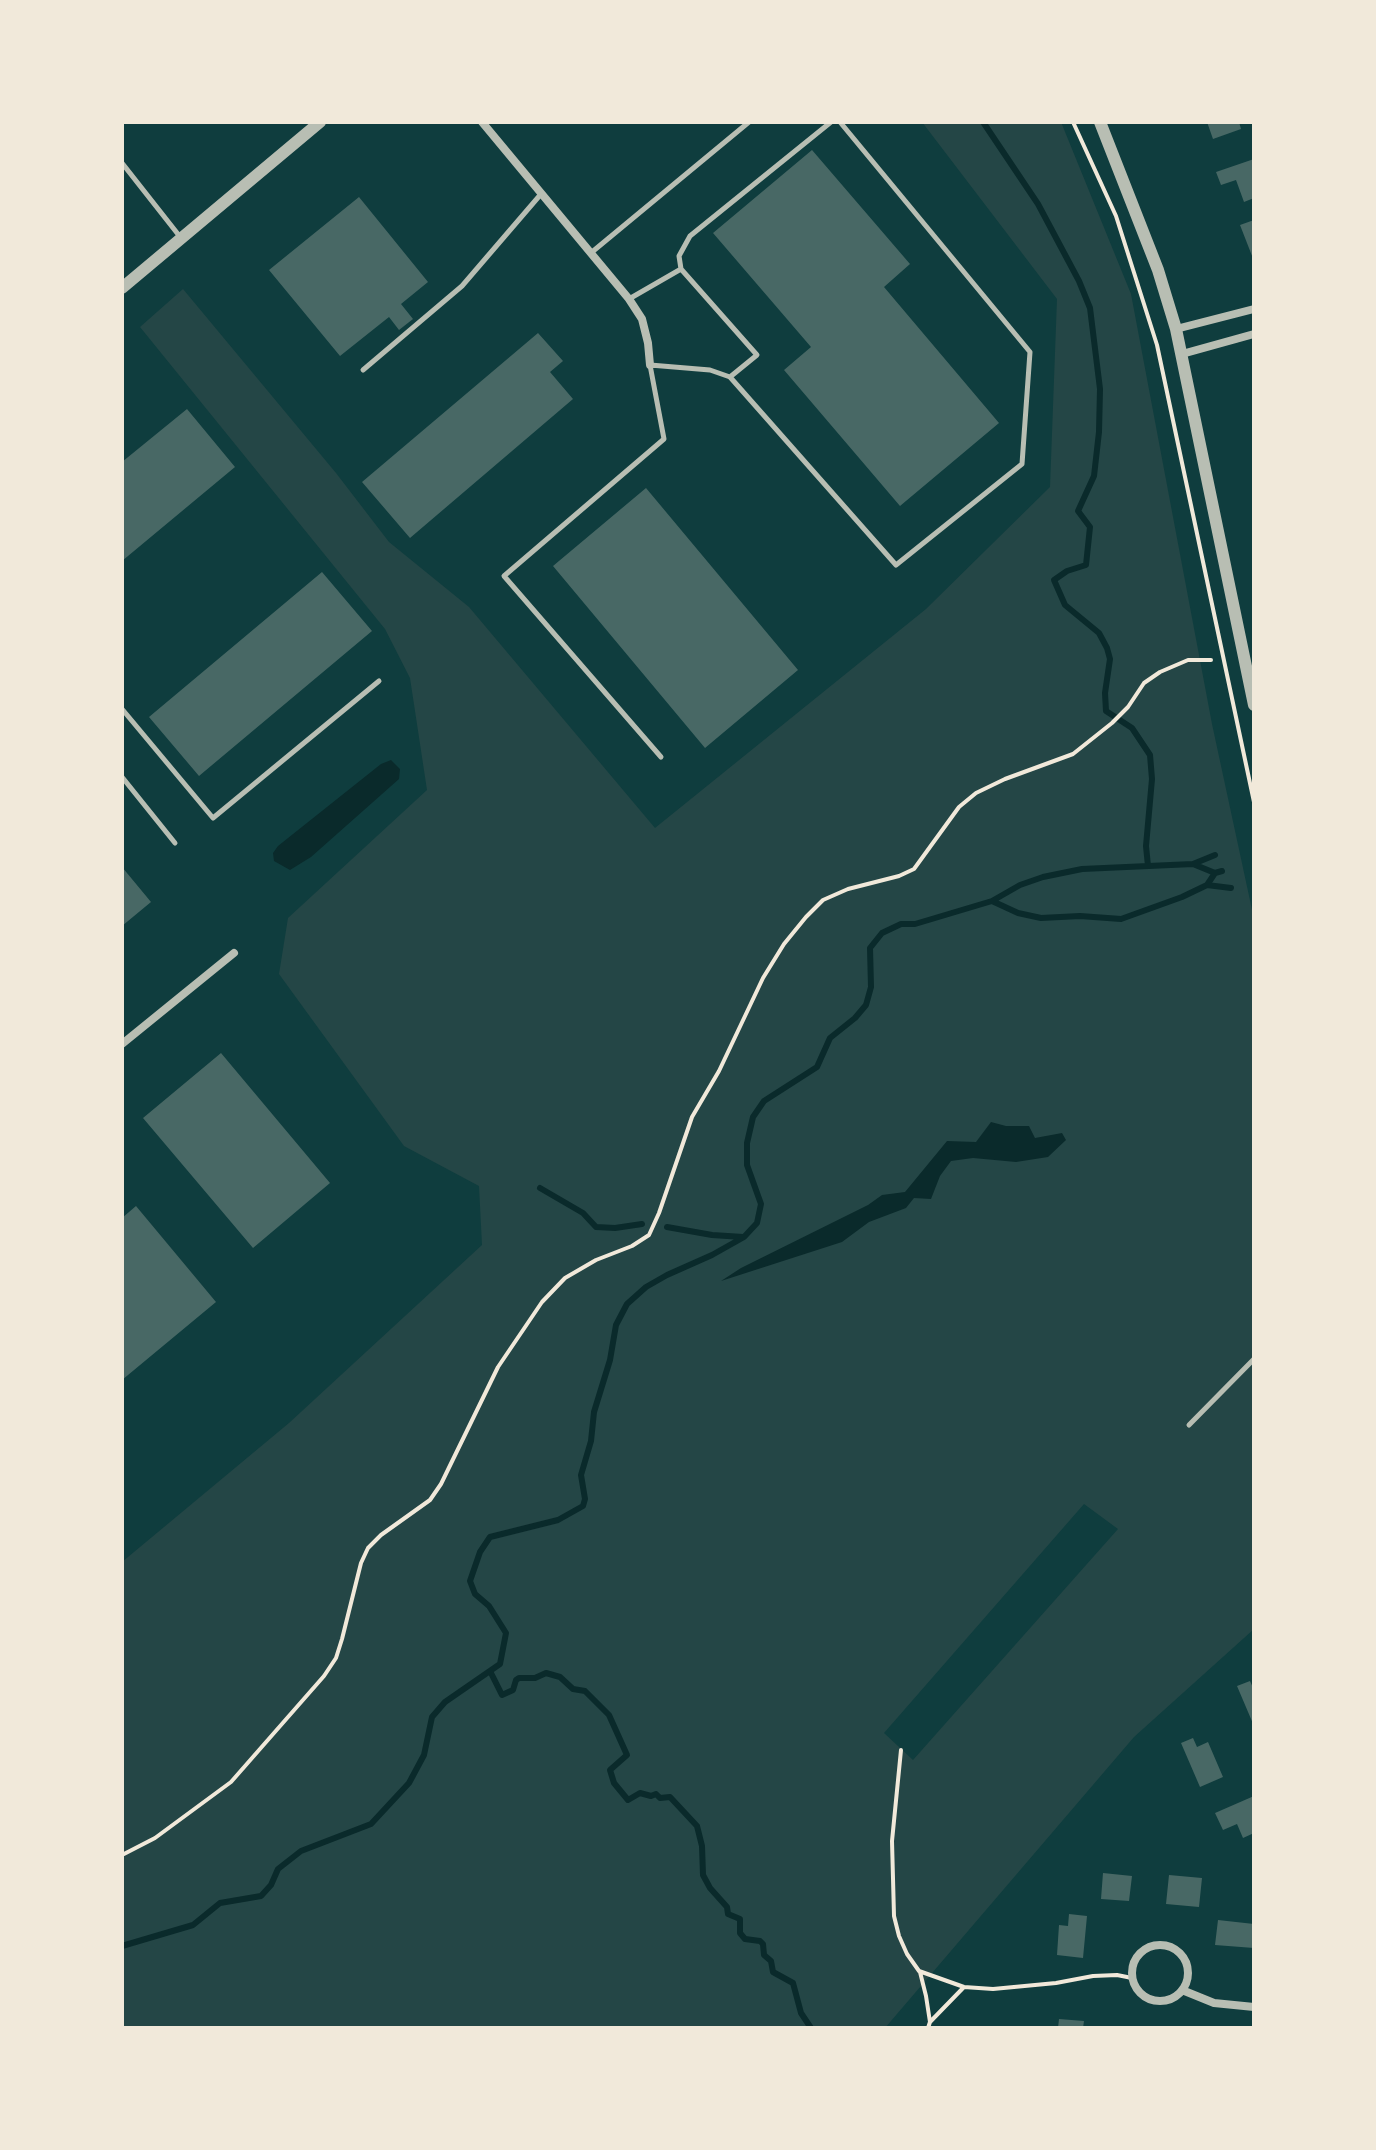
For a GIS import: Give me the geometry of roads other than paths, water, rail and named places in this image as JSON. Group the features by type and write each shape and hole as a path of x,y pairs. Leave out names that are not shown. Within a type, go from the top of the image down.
{"street":[{"path":"122,288 320,122"},
{"path":"482,122 629,299 642,319 650,365"},
{"path":"1100,122 1158,270 1176,329 1254,705"},
{"path":"1176,329 1254,309"},
{"path":"1182,354 1254,334"},
{"path":"122,1044 234,953"},
{"path":"1166,1946 1175,1950 1186,1964 1186,1982 1182,1990 1167,2000 1149,1999 1141,1994 1132,1978 1135,1960 1140,1953 1148,1948 1166,1946"},
{"path":"1182,1990 1214,2003 1254,2007"}],"lane":[{"path":"592,252 749,122"},
{"path":"730,377 757,355 681,269 679,256 690,236 831,122"},
{"path":"661,757 504,576 664,439 650,365 710,370 730,377 896,565 1022,464 1030,352 840,122"},
{"path":"122,163 182,239"},
{"path":"363,370 462,286 542,193"},
{"path":"629,299 681,269"},
{"path":"122,709 213,818 379,681"},
{"path":"122,777 175,843"},
{"path":"1189,1425 1254,1359"}],"waterway":[{"path":"983,122 1038,204 1090,308 1100,389 1094,476 1078,511 1090,527 1086,565 1067,571 1054,580 1065,605 1099,633 1107,648 1110,659 1106,711 1132,728 1150,755 1152,779 1146,846 1148,866"},
{"path":"122,1946 193,1925 220,1903 261,1896 271,1885 278,1869 301,1851 371,1824 409,1783 424,1755 432,1717 445,1702 500,1664 506,1633 489,1606 475,1594 470,1581 480,1552 490,1537 558,1520 583,1506 585,1499 581,1475 616,1325 627,1304 646,1287 744,1237 757,1223 761,1204 747,1165 747,1143 753,1117 764,1101 817,1067 830,1038 866,1005 871,987 870,948 882,933 901,924 915,924 992,901 1020,885 1043,877 1082,869 1193,864 1215,855"},
{"path":"1193,864 1215,873 1222,871"},
{"path":"1215,873 1207,885 1231,888"},
{"path":"992,901 1018,913 1041,918 1080,916 1121,919 1207,885"},
{"path":"540,1188 583,1213 596,1227 642,1224"},
{"path":"667,1227 743,1237"},
{"path":"491,1673 502,1695 513,1690 519,1678 535,1678 546,1673 560,1677 573,1689 585,1691 609,1715 627,1755 610,1770 614,1783 628,1800 640,1793 670,1797 697,1826 702,1846 703,1875 710,1888 727,1907 728,1914 740,1919 740,1933 745,1939 763,1944 764,1955 771,1961 773,1972 793,1983 801,2013 811,2028"}]}
